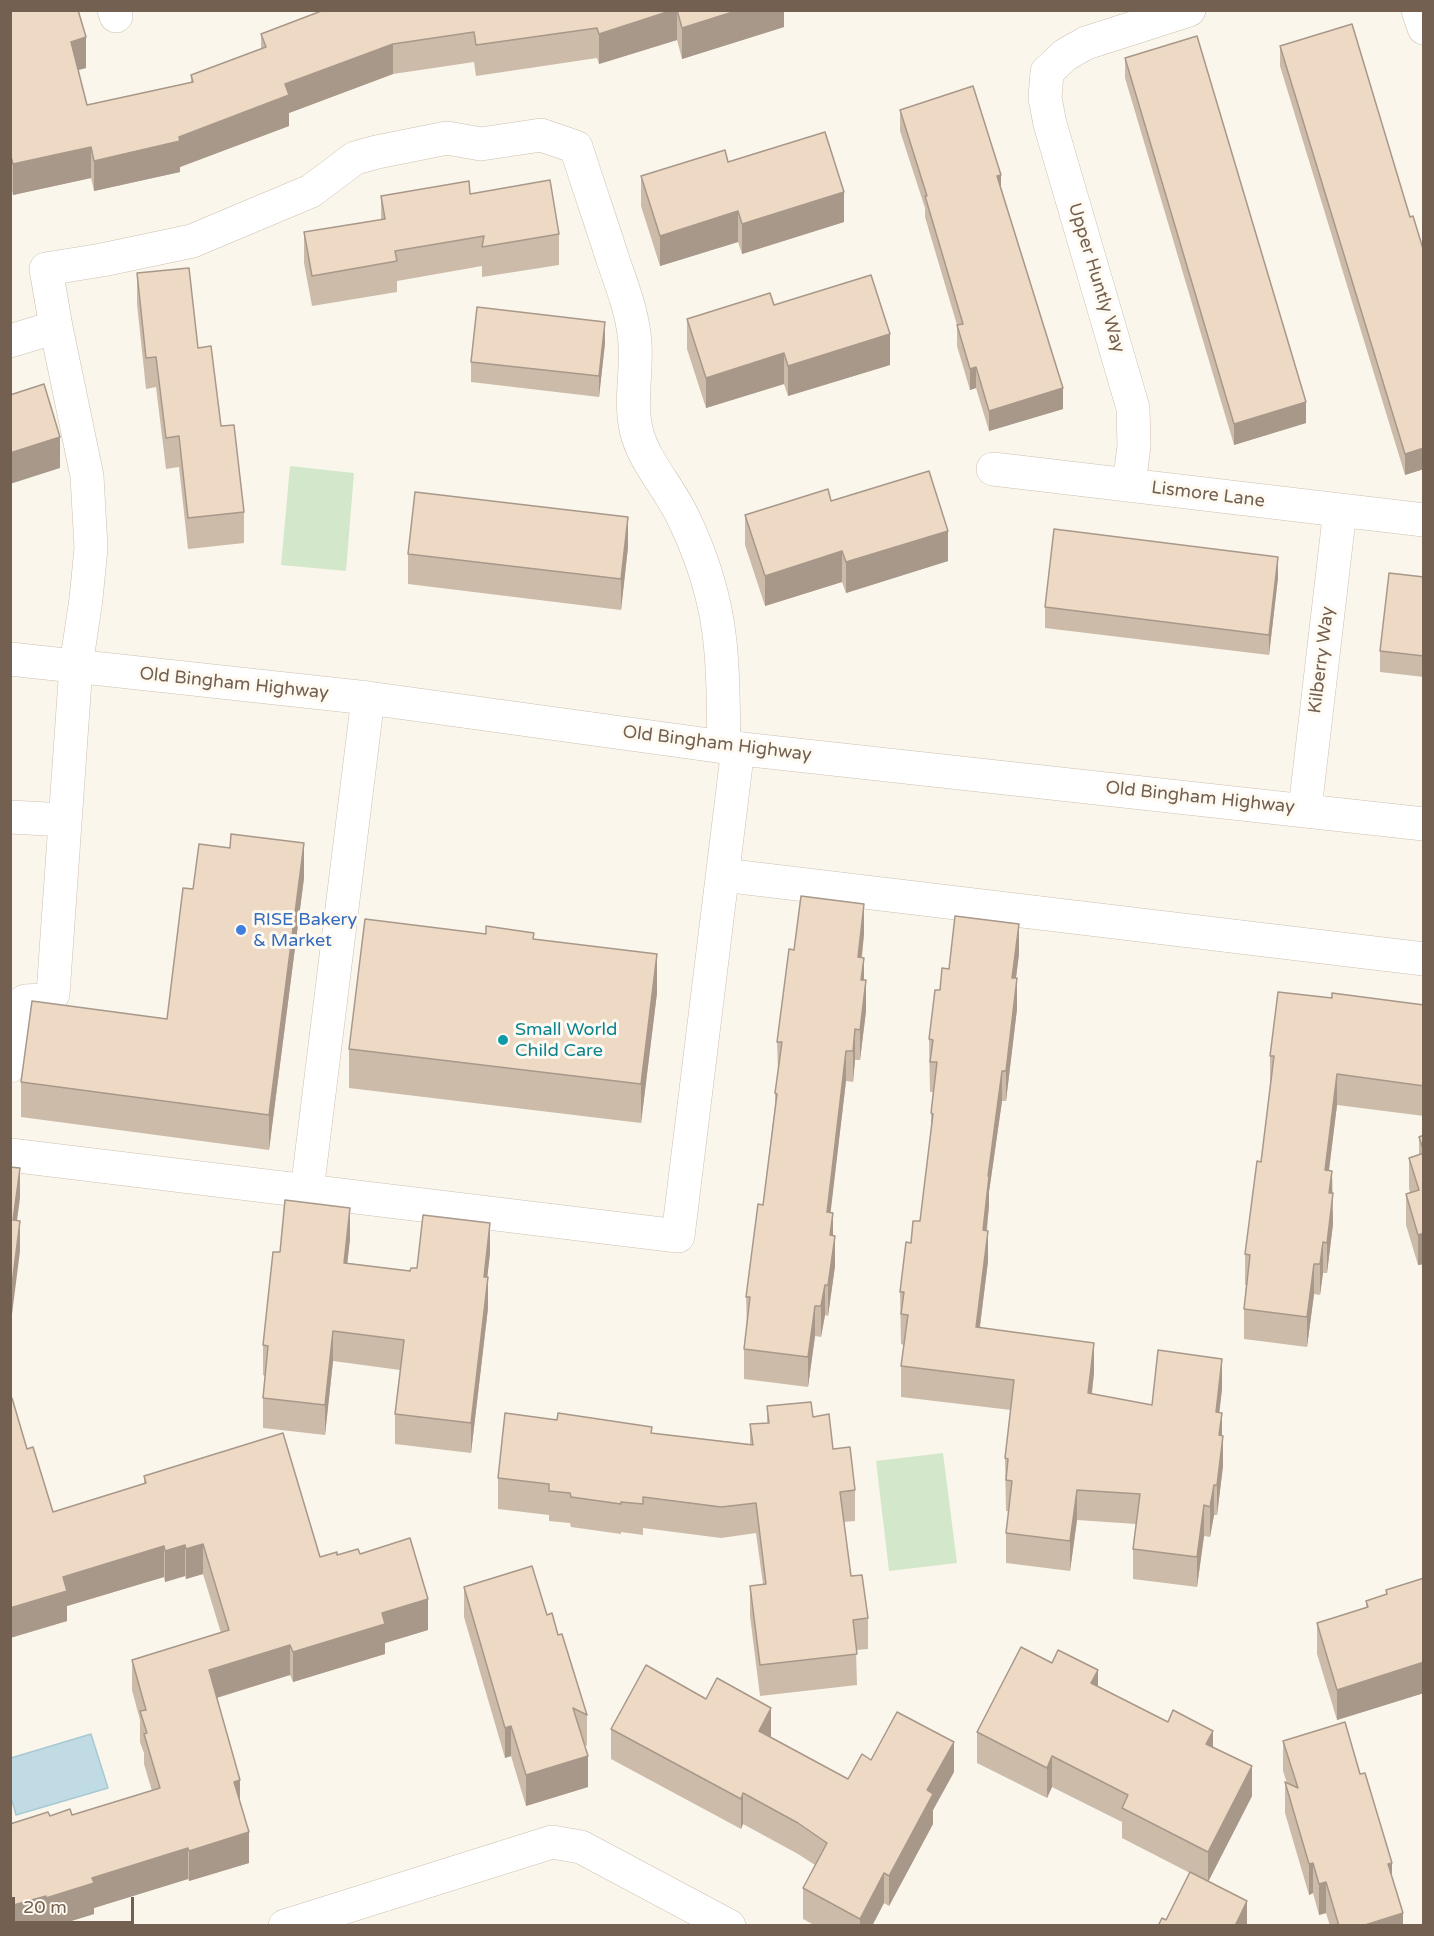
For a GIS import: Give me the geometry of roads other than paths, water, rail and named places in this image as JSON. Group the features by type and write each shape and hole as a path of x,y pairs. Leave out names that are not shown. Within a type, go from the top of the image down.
{"street":[{"name":"Upper Huntly Way","path":"1130,485 1134,446 1133,408 1050,124 1045,98 1047,72 1065,55 1086,43 1189,10"},
{"path":"1418,10 1424,28"},
{"path":"10,1066 17,1007 25,1001 44,1000 53,994 76,666 91,548 87,476 46,269 192,241 311,191 355,158 377,152 447,138 481,144 541,135 576,147 634,331 636,351 633,399 638,437 682,515 713,599 718,622 731,747 723,875 678,1236 10,1155"},
{"path":"10,341 56,327"},
{"name":"Lismore Lane","path":"993,469 1424,520"},
{"name":"Kilberry Way","path":"1305,809 1340,510"},
{"name":"Old Bingham Highway","path":"10,659 368,698 731,747 1424,824"},
{"path":"307,1191 368,698"},
{"path":"10,817 65,820"},
{"path":"723,875 1424,959"},
{"path":"285,1926 552,1842 581,1847 729,1926"}],"water":[{"path":"91,1734 108,1788 16,1815 11,1797 11,1758"}],"place":[{"name":"RISE Bakery & Market","path":"241,930"},
{"name":"Small World Child Care","path":"503,1040"}]}
